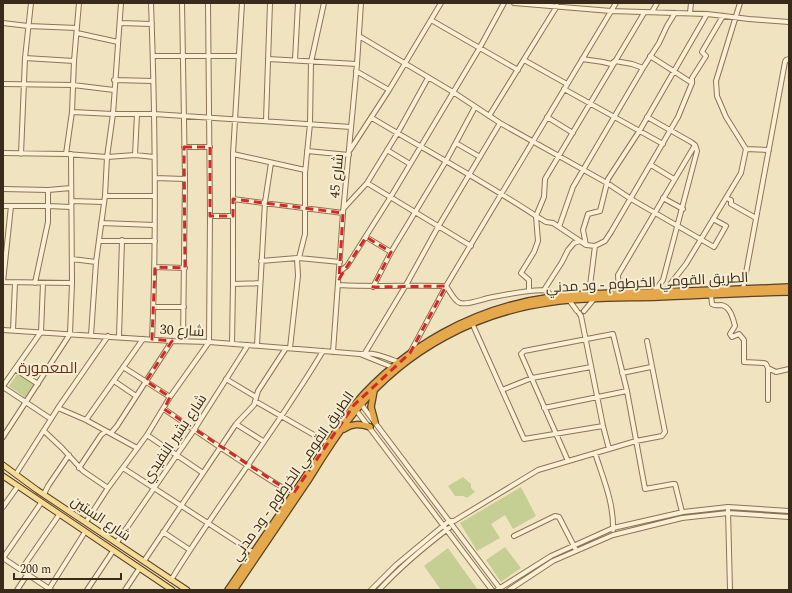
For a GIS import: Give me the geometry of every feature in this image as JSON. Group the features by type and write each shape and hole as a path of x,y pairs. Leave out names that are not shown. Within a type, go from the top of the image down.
{"highway":[{"name":"الطريق القومي الخرطوم - ود مدني","path":"230,590 254,552 354,405 398,362 438,335 470,319 496,309 518,303 552,297 589,294 789,287"},
{"name":"الطريق القومي الخرطوم - ود مدني","path":"230,590 361,404 387,378 413,356 440,339 472,323 520,307 569,300 789,292"},
{"path":"374,391 371,407 375,422"},
{"path":"340,432 348,426 356,424 370,427"}],"main road":[{"name":"شارع الستين","path":"3,465 184,589"},
{"path":"4,477 9,469"},
{"name":"شارع الستين","path":"4,477 170,589"},
{"path":"170,589 174,582"}],"street":[{"path":"21,154 25,58 31,3"},
{"path":"3,437 70,334 72,284 72,207 69,154 79,3"},
{"path":"91,335 96,262 105,196 107,157 113,114 114,80 121,3"},
{"path":"151,3 154,81 155,178 154,307 152,339"},
{"path":"182,3 185,179 183,341"},
{"path":"86,522 108,488 147,435 170,397 209,342 210,148 208,3"},
{"path":"232,344 234,118 242,3"},
{"path":"266,120 270,3"},
{"path":"295,60 298,3"},
{"path":"144,561 236,424 250,410 256,399 258,391 288,348 298,276 298,258 305,234 305,170 310,124 311,62 324,3"},
{"name":"شارع 45","path":"333,352 361,3"},
{"path":"307,151 350,153 441,3"},
{"path":"339,272 347,266 390,198 479,49 504,3"},
{"path":"514,3 644,13 707,14 789,22"},
{"path":"410,353 446,286 616,3"},
{"path":"652,12 657,3"},
{"path":"690,13 691,3"},
{"path":"664,292 686,264 741,173 746,150 726,117 717,96 716,81 740,3"},
{"path":"489,116 557,6"},
{"path":"529,291 529,280 521,273 534,252 538,241 536,216 544,197 546,179 644,13"},
{"path":"559,227 570,193 582,169 676,13"},
{"path":"586,245 583,230 588,214 600,211 608,179 640,130 707,14"},
{"path":"372,118 546,222 553,223 586,245 595,246 605,241 680,114 692,83 692,78 706,56 702,50 723,16"},
{"path":"431,20 479,49 518,70"},
{"path":"3,23 77,31 118,42"},
{"path":"120,23 152,24"},
{"path":"359,36 453,92 500,123 582,169 654,213 714,247 726,226 713,219"},
{"path":"153,56 238,56"},
{"path":"650,56 692,83"},
{"path":"25,58 74,61"},
{"path":"268,59 357,64"},
{"path":"743,289 785,62 789,59"},
{"path":"524,60 567,84"},
{"path":"582,60 611,64 616,61 643,68"},
{"path":"356,71 389,90"},
{"path":"233,198 304,207 344,210 367,183 397,134 428,78"},
{"path":"114,80 154,81"},
{"path":"3,84 73,85 114,90"},
{"path":"564,89 663,144"},
{"path":"373,286 390,252 446,161 475,107"},
{"path":"72,112 234,118 351,127"},
{"path":"135,155 137,114"},
{"path":"647,116 695,145 697,151 663,280 654,292"},
{"path":"547,117 573,133"},
{"path":"365,353 406,285 438,226 500,123"},
{"path":"456,143 480,157"},
{"path":"619,293 618,275 695,145"},
{"path":"184,148 210,148"},
{"path":"387,150 410,164"},
{"path":"746,150 769,150"},
{"path":"3,153 69,154 107,157 135,155 154,156"},
{"path":"233,154 305,170"},
{"path":"257,345 265,202 271,163"},
{"path":"651,165 674,179"},
{"path":"155,178 185,179"},
{"path":"367,183 470,246"},
{"path":"3,189 48,190 71,188"},
{"path":"35,283 48,222 48,190"},
{"path":"105,196 154,196"},
{"path":"663,198 682,209"},
{"path":"726,198 731,200 731,204 756,218"},
{"path":"71,200 104,202"},
{"path":"3,206 72,207"},
{"path":"11,206 3,282 72,284"},
{"path":"210,216 233,216"},
{"path":"101,223 154,225"},
{"path":"366,237 390,252"},
{"path":"99,240 155,241"},
{"path":"119,337 122,240"},
{"path":"544,290 568,250 580,241"},
{"path":"589,294 595,246"},
{"path":"261,261 298,258 340,262"},
{"path":"72,259 96,262"},
{"path":"154,268 185,268"},
{"path":"13,330 15,283"},
{"path":"43,283 41,332 3,386 51,419"},
{"path":"233,284 260,283"},
{"path":"339,285 446,286"},
{"path":"446,286 456,300 461,303 503,295 544,290 552,297"},
{"path":"711,295 712,304 714,306 723,305 732,317 735,326 730,334 732,337 739,334 744,340 744,362 764,363 768,368 776,372 789,369"},
{"path":"580,313 594,298"},
{"path":"569,300 580,313 609,449"},
{"path":"154,307 184,307"},
{"path":"472,323 524,439 603,426"},
{"path":"3,336 5,330"},
{"name":"شارع 30","path":"5,330 257,345 360,354 365,353 376,354 398,362"},
{"path":"568,461 521,354 524,351 585,338 613,334 627,391 645,489 676,484 682,512"},
{"path":"16,474 58,408 108,336"},
{"path":"86,420 143,339"},
{"path":"110,433 117,426 172,341"},
{"path":"371,590 396,565 444,525 452,522 538,470 636,441 662,436 665,432 647,341"},
{"name":"شارع بشير النفيدي","path":"117,542 176,454 194,430 248,345"},
{"path":"174,582 190,550 323,351"},
{"name":"شارع 30","path":"360,354 392,367"},
{"path":"123,367 170,397"},
{"path":"502,390 532,378 591,367"},
{"path":"622,373 651,367"},
{"path":"768,368 768,400"},
{"path":"15,369 38,384"},
{"path":"226,379 280,416 328,443"},
{"path":"114,381 136,396"},
{"path":"544,408 627,391"},
{"path":"361,404 452,522 499,589 551,556 613,528 682,512 728,506 789,510"},
{"path":"58,408 86,420 137,448"},
{"path":"164,408 258,473 293,494"},
{"path":"356,410 492,590"},
{"path":"236,424 263,441"},
{"path":"44,431 69,455 79,468 108,488"},
{"path":"79,468 98,439 106,431"},
{"path":"147,435 203,473"},
{"path":"595,453 609,495 612,512 613,535"},
{"path":"44,494 69,455"},
{"path":"123,468 208,524 254,552"},
{"path":"3,507 18,486"},
{"path":"41,503 3,558 27,575 50,589 85,532"},
{"path":"728,506 730,590"},
{"path":"781,516 783,510"},
{"path":"509,590 553,561 613,535 682,518 728,513 789,517"},
{"path":"21,570 59,515"},
{"path":"514,536 556,516 559,518 576,551"},
{"path":"379,590 390,578 433,540 447,530 452,522"},
{"path":"164,532 190,550"},
{"path":"430,536 433,540"},
{"path":"464,551 469,547"},
{"path":"87,590 113,551"},
{"path":"125,590 139,569"},
{"path":"18,590 27,575"}],"highlighted area":[{"path":"184,147 210,147 210,216 233,216 233,199 343,213 339,279 366,237 391,252 373,287 446,286 410,353 354,405 293,494 164,409 170,397 146,381 172,341 152,339 155,267 185,268"}],"green space":[{"path":"18,373 35,385 26,398 9,386"},
{"path":"463,477 471,484 471,488 475,492 467,498 463,496 455,496 448,486"},
{"path":"521,487 536,516 513,529 505,515 491,524 500,538 477,551 460,523"},
{"path":"505,547 521,568 501,582 486,560"},
{"path":"448,548 478,590 441,590 424,566"}],"district":[{"name":"المعمورة","path":"48,368"}]}
